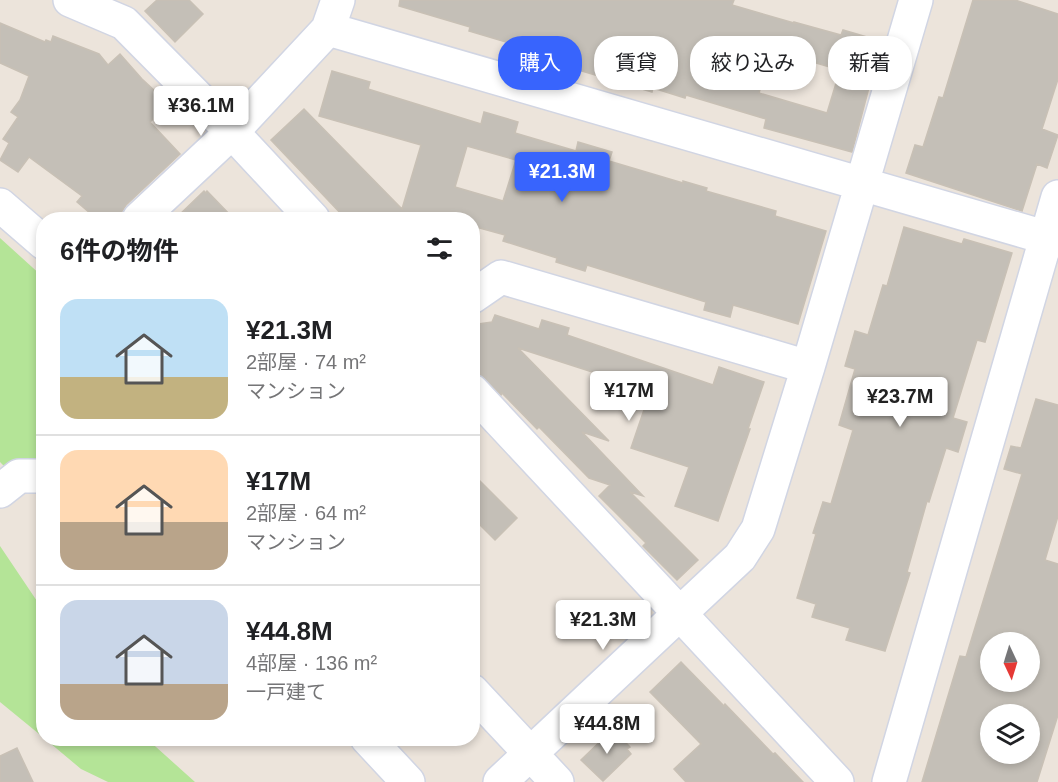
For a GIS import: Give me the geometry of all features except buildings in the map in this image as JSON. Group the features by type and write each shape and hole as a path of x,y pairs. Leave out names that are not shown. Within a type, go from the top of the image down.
{"street":[{"path":"70,0 127,11 232,132 306,212"},
{"path":"500,782 740,557 758,529 861,184 905,3"},
{"path":"146,212 232,132 333,15 861,184 1052,239"},
{"path":"889,782 1052,239 1058,197"},
{"path":"0,205 36,236"},
{"path":"480,291 501,277 808,367"},
{"path":"480,400 837,782"},
{"path":"0,491 19,476 36,476"},
{"path":"480,699 557,782"},
{"path":"374,746 408,782"}],"green space":[{"path":"0,238 36,271 36,469 9,471 0,462"},
{"path":"0,546 36,600 36,731 0,702"},
{"path":"54,746 155,746 195,782 108,782 81,769"}]}
